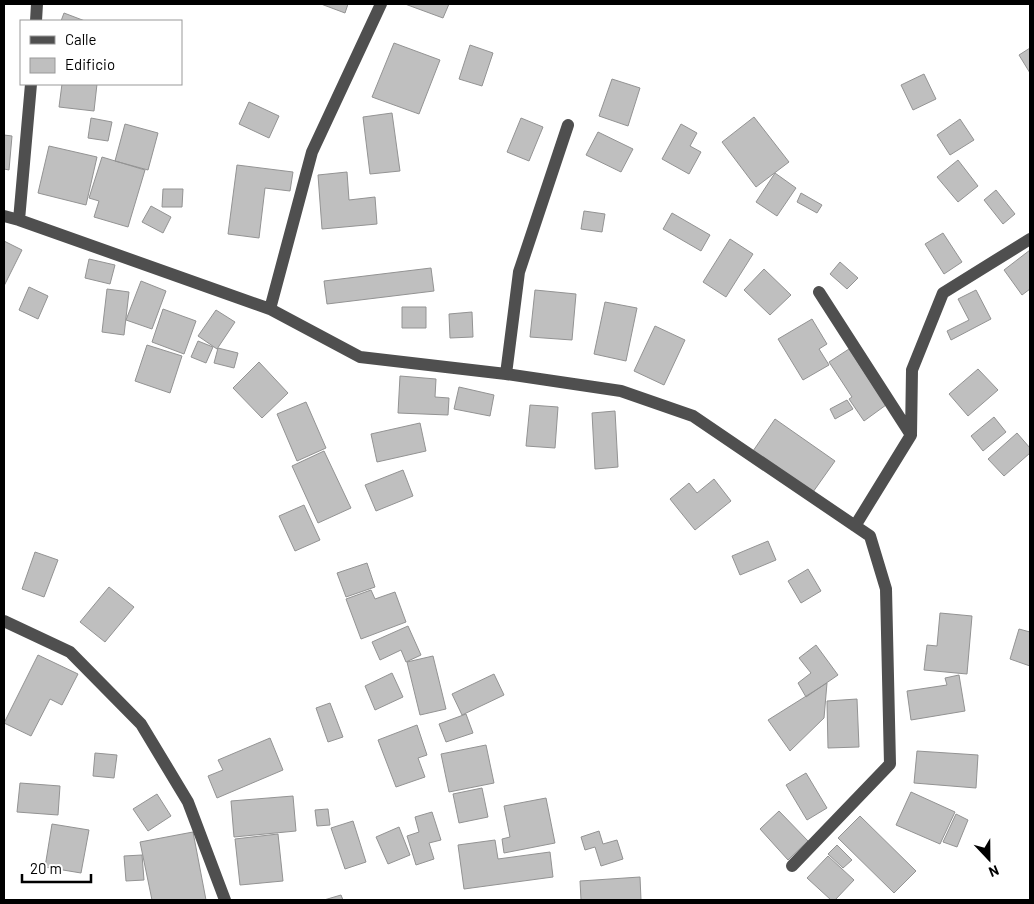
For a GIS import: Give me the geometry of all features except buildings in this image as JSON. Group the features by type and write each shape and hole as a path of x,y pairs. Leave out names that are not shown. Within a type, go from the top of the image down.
{"street":[{"path":"36,4 36,20"},
{"path":"270,309 312,152 380,4"},
{"path":"20,220 31,85"},
{"path":"506,374 519,272 568,125"},
{"path":"4,216 20,220 270,309 360,357 506,374 621,391 693,416 870,536 886,589 890,764 792,866"},
{"path":"855,526 911,435 912,370 943,293 1030,239"},
{"path":"819,292 911,435"},
{"path":"4,621 70,652 141,724 188,802 224,900"}]}
